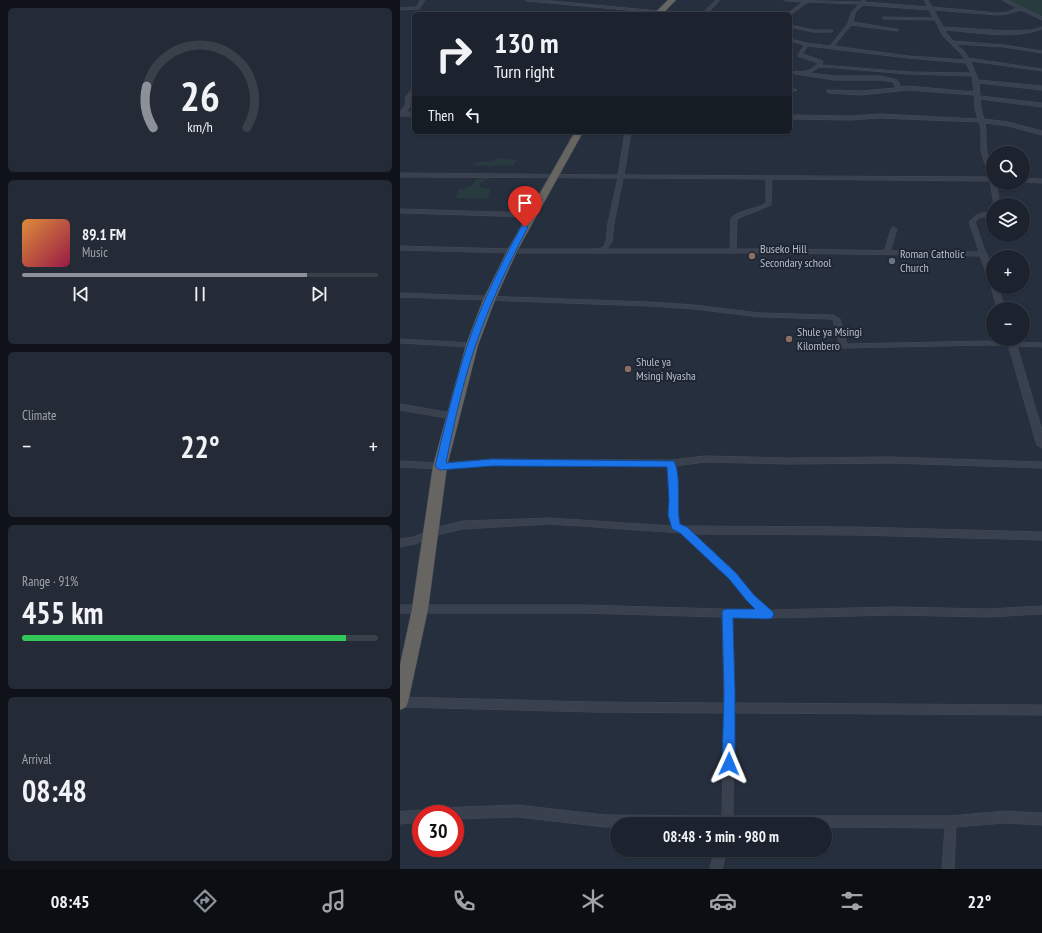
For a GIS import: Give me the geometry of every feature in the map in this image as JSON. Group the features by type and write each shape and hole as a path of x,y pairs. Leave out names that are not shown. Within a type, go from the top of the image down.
{"highway":[{"path":"660,12 672,0"},
{"path":"400,702 420,609 440,466 472,345 489,300 512,251 552,177 578,134"}],"street":[{"path":"400,9 417,8 423,0"},
{"path":"527,0 660,12"},
{"path":"604,6 608,0"},
{"path":"706,12 718,0"},
{"path":"786,0 864,2 996,14 1007,13 1020,9"},
{"path":"926,0 945,35 968,61 974,75 978,109 984,130 984,151 986,158"},
{"path":"1004,0 1042,19"},
{"path":"551,1 602,11 621,8"},
{"path":"792,12 807,1"},
{"path":"832,46 850,22 853,13 864,2"},
{"path":"884,18 936,19"},
{"path":"850,22 896,30"},
{"path":"792,26 814,31 831,31"},
{"path":"941,28 1016,33 1033,31 1040,28"},
{"path":"792,40 807,44 832,46 908,57 968,61 1042,70"},
{"path":"952,42 1004,46 1042,52"},
{"path":"807,44 800,55 820,62 816,67 807,73"},
{"path":"816,67 825,66 909,73 974,75"},
{"path":"792,72 845,78 881,78 895,81 900,89"},
{"path":"976,82 1042,88"},
{"path":"829,91 860,93 900,89 932,90 1042,105"},
{"path":"401,114 409,104 408,98 412,93"},
{"path":"401,114 412,114"},
{"path":"792,117 838,118 880,116 982,121 1008,124 1042,133"},
{"path":"598,251 605,248 609,242 620,177 627,150 628,134"},
{"path":"400,175 986,181"},
{"path":"732,251 734,218 739,214 763,208 769,204 769,178"},
{"path":"1030,180 1042,181"},
{"path":"400,211 531,215"},
{"path":"986,214 977,217 972,222 986,261"},
{"path":"887,252 894,229"},
{"path":"400,248 512,251 732,251 984,254"},
{"path":"400,295 489,300 559,299 581,302 686,306 760,315 833,317 836,319 844,346 986,342"},
{"path":"400,341 472,345"},
{"path":"1030,343 1042,345"},
{"path":"1013,346 1042,445"},
{"path":"400,407 452,416"},
{"path":"400,464 440,466 492,462 671,463 705,460 891,460 1042,465"},
{"path":"671,463 674,500 673,515 676,526 684,530 733,576 750,598 768,614"},
{"path":"400,543 415,540 431,533 463,525 550,521 684,530 856,531 1042,536"},
{"path":"400,609 582,609 768,614 895,611 988,612 1042,610"},
{"path":"727,613 729,707 728,817"},
{"path":"400,702 593,707 1042,710"},
{"path":"464,813 517,810 610,822"},
{"path":"400,818 412,817"},
{"path":"832,823 951,822 1004,817 1042,819"},
{"path":"948,869 951,822"},
{"path":"716,869 719,857"}],"green space":[{"path":"1004,0 1042,0 1042,19"},
{"path":"500,158 517,160 514,165 474,165 476,162 493,161"},
{"path":"486,178 489,179 480,183 479,186 490,189 488,199 455,198 459,189 470,187 476,180"}],"place":[{"name":"Buseko Hill Secondary school","path":"752,256"},
{"name":"Roman Catholic Church","path":"892,261"},
{"name":"Shule ya Msingi Kilombero","path":"789,339"},
{"name":"Shule ya Msingi Nyasha","path":"628,369"}],"route":[{"path":"525,227 489,300 472,345 440,466 492,462 671,463 674,500 673,515 676,526 684,530 733,576 750,598 768,614 727,613 729,764"}]}
